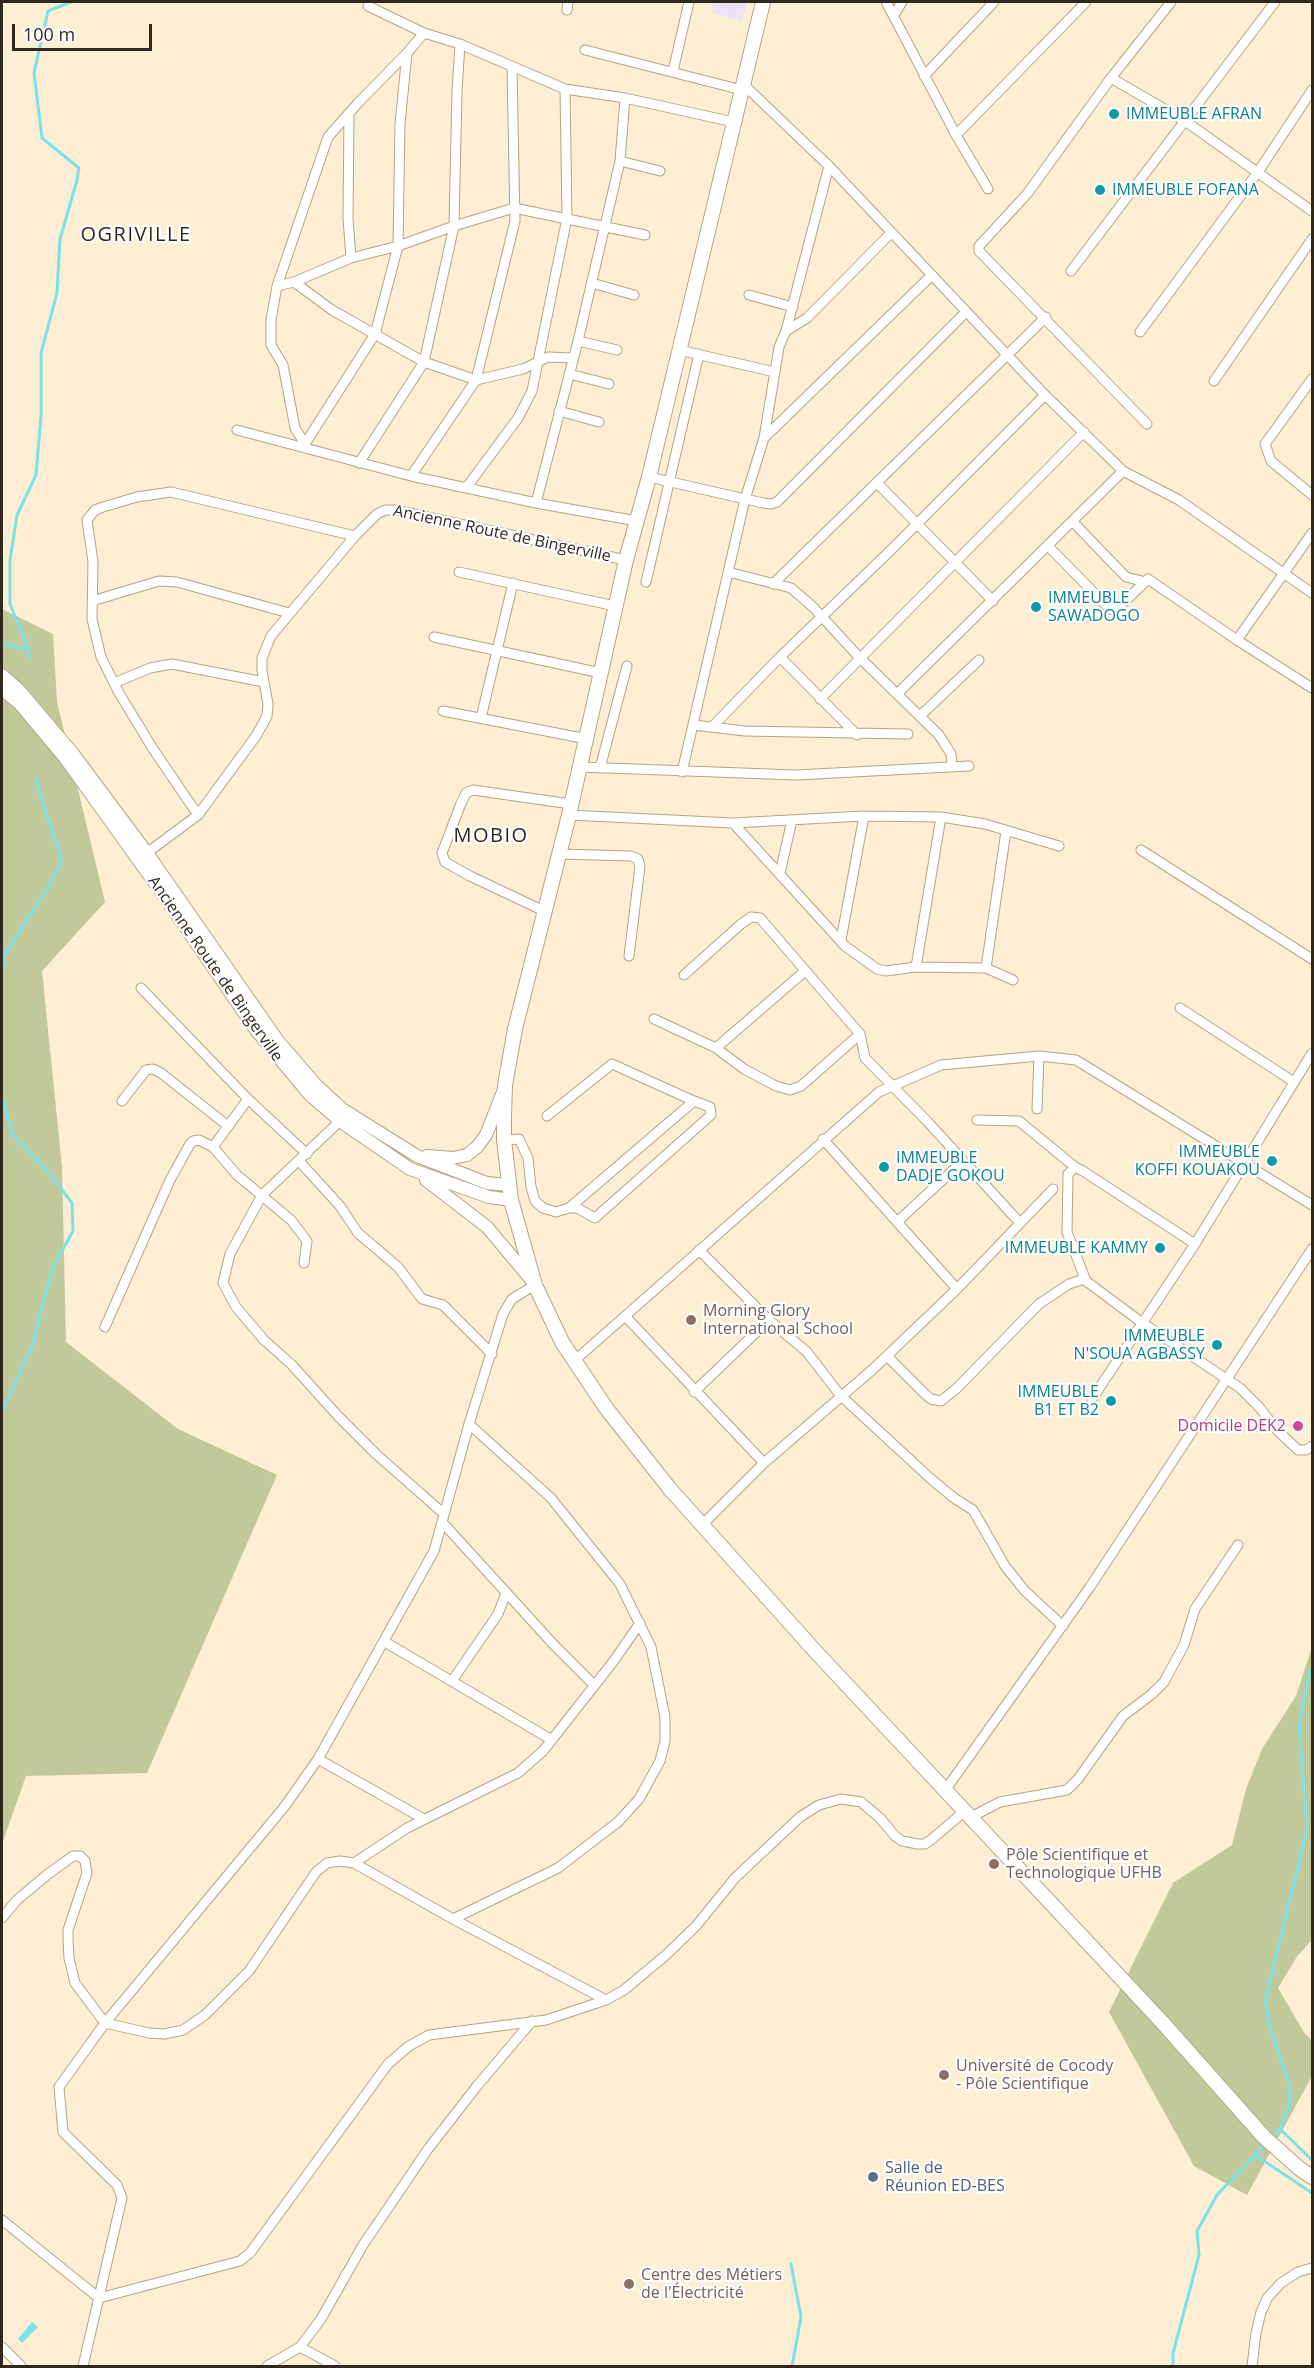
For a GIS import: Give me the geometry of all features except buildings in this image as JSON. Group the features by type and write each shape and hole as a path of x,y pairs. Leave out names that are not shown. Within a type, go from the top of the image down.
{"main road":[{"path":"763,2 626,560 580,767 515,1029 506,1085 504,1140 508,1185 535,1285 573,1362 641,1454 815,1651 1146,2005 1264,2137 1312,2177"}],"street":[{"path":"673,71 689,2"},
{"path":"886,2 956,135 988,189"},
{"path":"894,15 902,2"},
{"path":"924,75 994,2"},
{"path":"956,135 1086,2"},
{"path":"1147,424 1046,317 979,251 979,246 1027,194 1111,78 1171,2"},
{"path":"1071,271 1275,2"},
{"path":"368,6 424,33 460,44 565,89 625,98 734,122"},
{"path":"304,446 295,428 283,365 271,345 271,320 277,286 324,149 335,128 424,33"},
{"path":"359,463 424,362 454,226 460,44"},
{"path":"585,50 742,87 829,166 1006,355 1123,471 1179,500 1312,593"},
{"path":"304,446 375,334 398,246 400,124 407,53"},
{"path":"411,476 476,380 514,221 512,68"},
{"path":"1111,78 1185,121 1312,211"},
{"path":"466,488 526,405 532,391 567,218 565,89"},
{"path":"1140,332 1258,172 1312,90"},
{"path":"536,503 578,341 620,161 625,98"},
{"path":"349,113 348,218 351,258"},
{"path":"620,161 660,171"},
{"path":"682,772 745,499 764,438 779,348 786,331 829,166"},
{"path":"277,286 294,282 351,258 398,246 514,208 645,235"},
{"path":"786,331 807,318 891,233"},
{"path":"1214,381 1312,239"},
{"path":"764,438 932,275"},
{"path":"294,282 332,310 424,362 476,380 510,373 537,364 548,357 573,358"},
{"path":"592,283 634,295"},
{"path":"749,295 792,307"},
{"path":"648,477 745,499 771,504 777,502 966,312"},
{"path":"773,584 1046,317"},
{"path":"578,341 617,350"},
{"path":"679,350 775,372"},
{"path":"646,582 699,354"},
{"path":"569,374 609,384"},
{"path":"1312,379 1265,444 1271,461 1312,495"},
{"path":"712,727 1045,395"},
{"path":"559,411 599,422"},
{"path":"237,430 411,476 536,503 637,521"},
{"path":"820,699 1084,432"},
{"path":"898,693 1123,471"},
{"path":"877,483 993,601"},
{"path":"198,815 153,749 101,657 92,619 93,562 87,520 95,510 137,497 171,492 184,493 355,536"},
{"name":"Ancienne Route de Bingerville","path":"142,856 198,815 231,772 267,716 268,704 262,658 271,636 355,536 377,514 386,510 395,510 626,560"},
{"path":"1073,522 1126,577 1146,582"},
{"path":"1237,640 1312,533"},
{"path":"1048,546 1105,606 1112,610 1118,608 1148,579 1152,580 1237,640 1312,688"},
{"path":"459,572 615,606"},
{"path":"728,572 791,588 812,606 859,657 898,693 947,744 952,766"},
{"path":"92,601 159,581 177,582 289,613"},
{"path":"480,718 513,584"},
{"path":"434,637 601,673"},
{"path":"780,657 857,735"},
{"path":"921,716 979,660"},
{"path":"114,683 150,668 172,664 264,682"},
{"path":"600,768 627,666"},
{"name":"Ancienne Route de Bingerville","path":"2,675 19,690 74,755 270,1048 309,1094 340,1122 410,1169 489,1197 512,1200"},
{"name":"Ancienne Route de Bingerville","path":"2,689 19,704 142,856 296,1064 342,1109 417,1156 487,1183 508,1185"},
{"path":"443,711 586,739"},
{"path":"693,725 745,731 857,735 908,734"},
{"path":"580,767 796,775 969,766"},
{"path":"544,911 446,862 442,853 466,793 473,790 570,809 733,823 864,816 961,818 1059,846"},
{"path":"841,940 864,816"},
{"path":"916,967 941,817"},
{"path":"780,873 792,820"},
{"path":"733,823 841,940 861,959 877,969 895,971 916,967 986,968 1013,980"},
{"path":"986,968 1006,831"},
{"path":"1141,850 1312,959"},
{"path":"559,854 632,856 638,859 640,866 629,956"},
{"path":"684,975 741,924 751,917 760,918 860,1034 865,1058 1020,1223"},
{"path":"716,1048 806,971"},
{"path":"141,988 248,1099 307,1154"},
{"path":"1180,1008 1294,1082"},
{"path":"654,1019 716,1048 744,1069 776,1086 790,1090 801,1086 860,1034"},
{"path":"1092,1399 1141,1322 1195,1244 1312,1053"},
{"path":"1037,1109 1039,1056"},
{"path":"573,1362 823,1139 879,1092 941,1065 1039,1056 1068,1058 1084,1064 1312,1205"},
{"path":"504,1140 519,1139 526,1151 535,1201 543,1208 556,1212 576,1208 595,1218 711,1115 710,1107 612,1064 547,1116"},
{"path":"122,1101 146,1070 153,1069 228,1126"},
{"path":"417,1156 453,1158 467,1155 477,1147 491,1125 506,1085"},
{"path":"213,1147 248,1099"},
{"path":"569,1208 694,1101"},
{"path":"977,1119 1019,1121 1075,1167 1195,1244"},
{"path":"340,1122 262,1196 230,1254 223,1283 236,1307 264,1340 291,1364 338,1416 443,1518 506,1593 594,1685"},
{"path":"823,1139 957,1289"},
{"path":"105,1327 170,1180 190,1144 199,1140 213,1147 237,1174 291,1220 307,1241 303,1263"},
{"path":"298,1161 340,1206 358,1233 398,1267 422,1299 443,1305 492,1354"},
{"path":"897,1222 963,1161"},
{"path":"1075,1167 1068,1174 1067,1232 1084,1279 1090,1286 1141,1322 1227,1378 1260,1408 1276,1430 1292,1446 1298,1450 1306,1450 1312,1446"},
{"path":"83,2367 122,2198 117,2185 65,2136 61,2127 58,2091 62,2081 105,2023 285,1806 318,1759 432,1557 503,1314 512,1299 535,1285 487,1227 410,1169"},
{"path":"702,1525 764,1463 887,1356 957,1289 1053,1189"},
{"path":"946,1790 1063,1626 1312,1249"},
{"path":"699,1250 769,1320 807,1352 840,1395 931,1479 973,1510 1005,1566 1025,1591 1063,1626"},
{"path":"887,1356 931,1399 941,1401 956,1389 1039,1304 1069,1284 1084,1279"},
{"path":"626,1317 694,1392 764,1463"},
{"path":"694,1392 769,1320"},
{"path":"453,1919 558,1869 618,1822 639,1799 660,1761 665,1741 665,1717 651,1647 620,1584 579,1530 544,1491 469,1424"},
{"path":"99,2298 245,2258 388,2064 409,2046 429,2035 546,2019 606,2000 624,1990 696,1926 735,1878 800,1817 819,1805 841,1799 861,1802 880,1818 895,1836 902,1840 925,1844 968,1813 1000,1802 1067,1790 1078,1779 1123,1716 1164,1682 1184,1645 1195,1609 1238,1545"},
{"path":"452,1681 498,1614 506,1593"},
{"path":"354,1863 424,1820 518,1773 552,1740 640,1623"},
{"path":"385,1642 552,1740"},
{"path":"318,1759 424,1820"},
{"path":"2,1918 17,1900 73,1856 80,1856 85,1861 87,1873 68,1930 69,1958 75,1983 105,2023 164,2034 183,2030 206,2015 249,1971 316,1872 327,1863 340,1861 354,1863 453,1919 606,2000"},
{"path":"267,2367 300,2347 321,2319 363,2245 428,2149 532,2021"},
{"path":"2,2220 99,2298"},
{"path":"1252,2367 1256,2333 1261,2312 1268,2297 1281,2283 1298,2272 1312,2268"},
{"path":"2,2347 21,2367"},
{"path":"300,2347 335,2367"}],"shaded area":[{"path":"712,2 747,2 742,21 713,13"}],"green space":[{"path":"2,609 53,634 57,702 105,902 42,971 62,1167 66,1342 178,1429 277,1475 147,1773 26,1776 2,1844"},
{"path":"1312,1647 1312,1940 1298,1955 1278,1988 1305,2034 1312,2040 1312,2076 1247,2195 1194,2166 1109,2012 1173,1883 1232,1845 1246,1789 1262,1749 1296,1696"}],"water":[{"path":"32,2322 38,2327 22,2343 18,2339"}],"waterway":[{"path":"29,650 10,604 10,560 17,515 36,475 41,416 41,353 57,293 60,239 79,168 42,138 34,73 48,11 71,2"},
{"path":"2,643 29,650 29,657"},
{"path":"2,973 5,954 49,886 62,860 36,777"},
{"path":"2,1096 12,1133 50,1174 72,1203 73,1231 53,1267 32,1346 2,1412"},
{"path":"1272,2137 1280,2129 1290,2103 1288,2079 1272,2035 1265,2002 1307,1829 1299,1726 1312,1669"},
{"path":"1280,2129 1312,2160"},
{"path":"1173,2366 1173,2353 1199,2255 1197,2231 1217,2195 1265,2144"},
{"path":"1255,2155 1312,2193"},
{"path":"791,2264 801,2317 792,2366"}],"place":[{"name":"IMMEUBLE AFRAN","path":"1114,114"},
{"name":"IMMEUBLE FOFANA","path":"1100,190"},
{"name":"IMMEUBLE SAWADOGO","path":"1036,607"},
{"name":"IMMEUBLE KOFFI KOUAKOU","path":"1272,1161"},
{"name":"IMMEUBLE DADJE GOKOU","path":"884,1167"},
{"name":"IMMEUBLE KAMMY","path":"1160,1248"},
{"name":"Morning Glory International School","path":"691,1320"},
{"name":"IMMEUBLE N'SOUA AGBASSY","path":"1217,1345"},
{"name":"IMMEUBLE B1 ET B2","path":"1111,1401"},
{"name":"Domicile DEK2","path":"1298,1426"},
{"name":"Pôle Scientifique et Technologique UFHB","path":"994,1864"},
{"name":"Université de Cocody - Pôle Scientifique","path":"944,2075"},
{"name":"Salle de Réunion ED-BES","path":"873,2177"},
{"name":"Centre des Métiers de l'Électricité","path":"629,2284"}],"district":[{"name":"OGRIVILLE","path":"136,235"},
{"name":"MOBIO","path":"491,836"}]}
